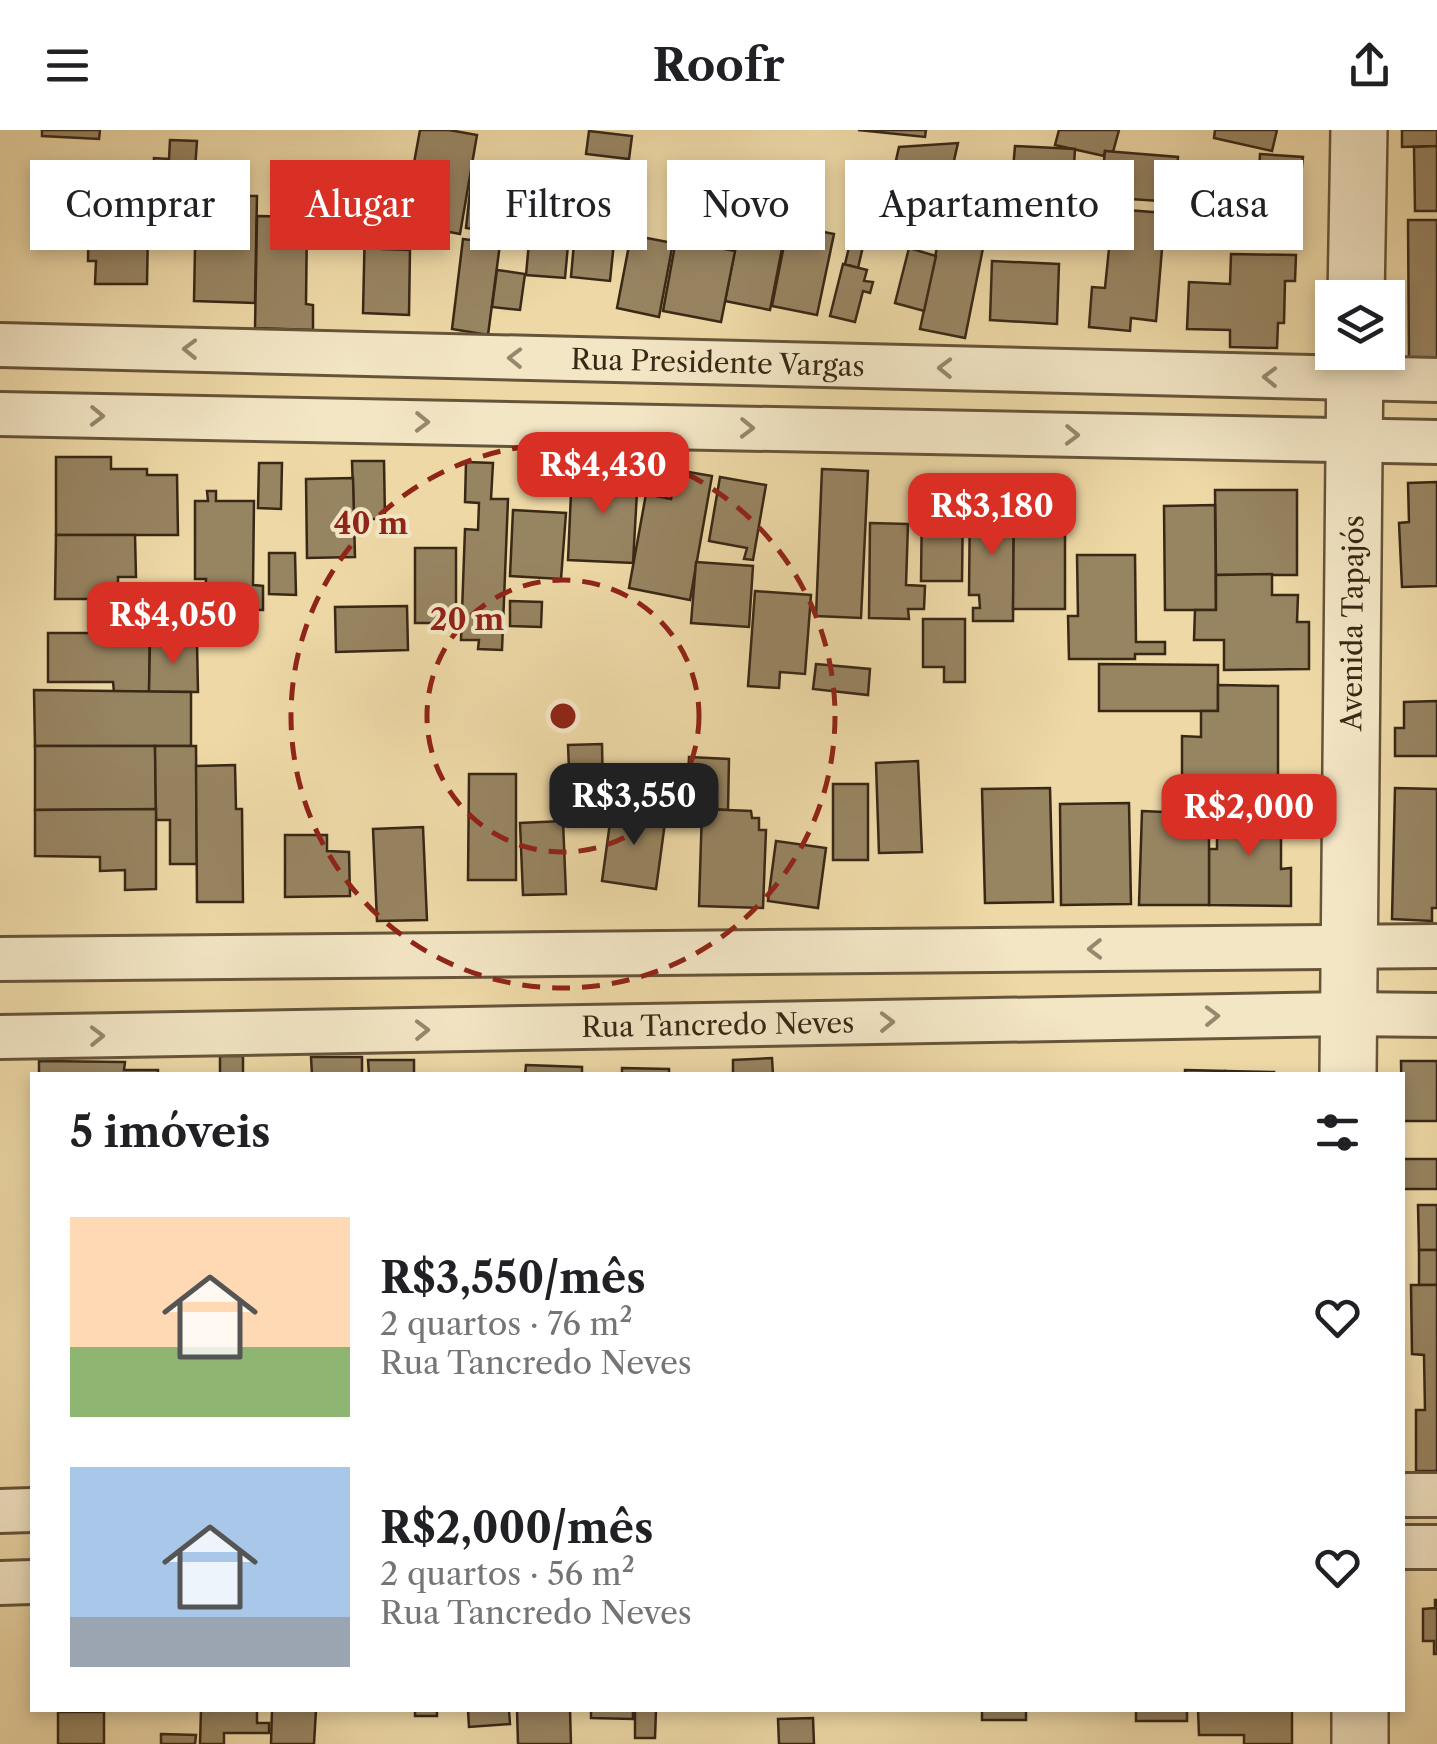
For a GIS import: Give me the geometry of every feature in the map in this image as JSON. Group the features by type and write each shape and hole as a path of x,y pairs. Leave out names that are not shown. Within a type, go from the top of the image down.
{"street":[{"path":"1356,280 1359,130"},
{"name":"Rua Presidente Vargas","path":"0,344 1315,364"},
{"name":"Avenida Tapajós","path":"1348,1072 1354,370"},
{"name":"Rua Presidente Vargas","path":"1382,370 1437,380"},
{"path":"0,414 1437,442"},
{"path":"0,959 1437,946"},
{"name":"Rua Tancredo Neves","path":"0,1038 1437,1015"},
{"path":"1405,1495 1437,1495"},
{"path":"0,1511 30,1510"},
{"path":"1405,1547 1437,1547"},
{"path":"0,1583 30,1582"},
{"path":"1360,1712 1360,1744"}],"building":[{"path":"42,130 100,130 99,139 42,136"},
{"path":"420,130 477,135 460,234 450,232 450,160 415,160"},
{"path":"858,130 926,130 925,137"},
{"path":"1059,130 1119,130 1113,152 1105,151 1104,156 1055,145"},
{"path":"1215,130 1277,130 1272,151 1214,138"},
{"path":"1402,130 1437,130 1437,146 1402,147"},
{"path":"589,131 632,136 629,159 586,154"},
{"path":"170,140 197,141 196,160 154,160 169,159"},
{"path":"958,143 954,160 896,160 899,147"},
{"path":"1015,146 1075,149 1074,160 1014,160"},
{"path":"1437,146 1437,211 1415,211 1414,147"},
{"path":"1105,151 1178,157 1154,160 1154,201 1134,199 1134,160 1104,160"},
{"path":"1260,154 1303,157 1303,160 1260,160"},
{"path":"470,191 470,229 466,228"},
{"path":"250,196 257,196 255,303 194,301 195,250 250,250"},
{"path":"1134,211 1154,212 1154,250 1162,250 1156,321 1131,318 1130,331 1089,327 1092,287 1105,288 1109,250 1134,250"},
{"path":"257,216 270,216 270,250 307,250 306,304 313,305 313,330 255,328"},
{"path":"1408,220 1437,220 1437,363 1409,363"},
{"path":"825,232 834,234 817,315 772,306 783,250 825,250"},
{"path":"647,238 667,242 667,250 672,250 659,317 617,308 628,250 647,250"},
{"path":"463,239 470,240 470,250 499,250 488,335 452,329"},
{"path":"88,250 148,250 147,284 95,284 96,261 88,261"},
{"path":"364,250 410,250 409,315 363,313"},
{"path":"528,250 568,250 565,278 526,275"},
{"path":"573,250 613,250 610,281 571,277"},
{"path":"674,250 735,251 721,322 663,311"},
{"path":"735,250 782,250 770,310 725,301"},
{"path":"848,250 862,250 858,268 845,264"},
{"path":"908,250 936,256 924,311 895,303"},
{"path":"936,250 983,250 965,338 920,329"},
{"path":"1231,254 1296,255 1295,281 1285,281 1284,323 1278,323 1277,348 1230,347 1230,330 1187,329 1189,282 1230,284"},
{"path":"992,261 1059,264 1057,324 990,320"},
{"path":"843,264 867,270 864,281 873,282 870,293 863,291 855,322 830,316"},
{"path":"497,270 525,274 520,310 492,307"},
{"path":"56,457 111,457 111,469 147,469 147,475 177,475 178,535 56,535"},
{"path":"352,461 384,461 385,519 354,519"},
{"path":"466,462 493,463 491,499 508,499 502,650 478,649 479,640 461,640 465,529 478,530 479,503 465,502"},
{"path":"259,463 282,463 281,509 258,508"},
{"path":"822,469 868,471 861,618 816,616"},
{"path":"677,470 712,476 690,600 629,588 646,494 671,499"},
{"path":"572,471 638,474 633,563 568,560"},
{"path":"720,477 766,485 753,560 744,559 747,548 709,541"},
{"path":"353,478 355,557 307,558 306,479"},
{"path":"1437,482 1437,586 1402,587 1399,523 1409,522 1408,483"},
{"path":"1215,490 1297,490 1297,575 1216,575"},
{"path":"207,491 216,491 216,501 254,501 253,585 263,586 263,610 205,609 206,579 195,579 195,501 208,501"},
{"path":"970,498 1014,499 1013,621 973,621 973,608 980,608 979,595 969,595"},
{"path":"1014,499 1065,499 1065,609 1013,609"},
{"path":"922,501 963,502 962,581 921,581"},
{"path":"1215,505 1216,610 1165,610 1164,506"},
{"path":"513,510 566,513 561,579 510,576"},
{"path":"870,523 908,524 906,585 925,586 924,609 908,609 909,619 869,618"},
{"path":"56,535 135,535 136,577 118,577 118,599 55,599"},
{"path":"415,548 456,548 456,609 444,609 443,623 415,623"},
{"path":"269,553 295,553 296,595 269,594"},
{"path":"1077,555 1135,555 1136,642 1165,642 1165,654 1135,654 1135,659 1069,659 1068,616 1078,616"},
{"path":"696,562 753,566 749,627 691,623"},
{"path":"1272,574 1272,595 1298,595 1297,622 1309,622 1309,669 1224,670 1224,640 1194,640 1195,610 1216,610 1216,575"},
{"path":"755,591 811,595 805,674 780,672 779,688 748,686"},
{"path":"510,601 542,602 541,627 510,626"},
{"path":"407,606 408,650 336,652 335,607"},
{"path":"923,619 965,619 965,682 944,682 944,667 923,667"},
{"path":"48,633 150,633 149,692 114,692 113,682 48,682"},
{"path":"150,642 197,643 198,692 149,692"},
{"path":"816,664 870,669 868,695 813,689"},
{"path":"1099,664 1218,665 1218,711 1099,711"},
{"path":"1218,685 1278,686 1278,794 1182,793 1182,736 1201,737 1201,711 1218,711"},
{"path":"34,690 191,692 191,746 35,746"},
{"path":"1437,701 1437,756 1395,756 1395,728 1404,728 1404,702"},
{"path":"602,744 603,793 570,794 568,745"},
{"path":"35,746 155,746 156,809 35,810"},
{"path":"155,746 196,746 197,864 170,864 170,820 156,820"},
{"path":"689,757 729,759 728,810 687,808"},
{"path":"918,761 922,852 879,853 876,763"},
{"path":"235,765 236,809 242,809 243,902 197,902 196,766"},
{"path":"469,774 516,774 516,880 468,880"},
{"path":"833,784 868,784 868,860 833,860"},
{"path":"1050,788 1053,902 985,903 982,789"},
{"path":"1395,788 1437,789 1437,908 1432,908 1432,921 1392,919"},
{"path":"1129,803 1131,904 1061,905 1060,804"},
{"path":"1217,807 1281,808 1281,869 1291,868 1291,906 1209,905 1209,849 1217,849"},
{"path":"612,808 666,815 656,889 602,881"},
{"path":"156,809 156,889 125,890 125,870 100,871 100,857 35,856 35,810"},
{"path":"702,809 751,811 752,818 759,818 759,830 766,830 763,908 699,906"},
{"path":"1142,811 1209,814 1209,905 1139,905"},
{"path":"563,821 566,894 523,895 520,823"},
{"path":"423,827 427,920 377,921 373,829"},
{"path":"285,835 327,835 327,851 349,852 350,896 285,897"},
{"path":"776,841 826,848 818,908 768,901"},
{"path":"220,1056 243,1056 243,1072 220,1072"},
{"path":"311,1057 362,1057 362,1072 312,1072"},
{"path":"772,1058 773,1072 733,1072 733,1060"},
{"path":"368,1060 414,1060 414,1072 369,1072"},
{"path":"39,1061 125,1062 124,1070 158,1070 158,1072 39,1072"},
{"path":"1401,1061 1437,1061 1437,1121 1405,1121 1405,1072 1401,1072"},
{"path":"526,1065 582,1067 582,1072 525,1072"},
{"path":"622,1068 669,1069 669,1072 622,1072"},
{"path":"1405,1159 1437,1159 1437,1189 1405,1189"},
{"path":"1418,1205 1437,1205 1437,1250 1419,1250"},
{"path":"1419,1250 1437,1250 1437,1285 1419,1285"},
{"path":"1411,1285 1437,1285 1437,1471 1416,1471 1416,1410 1425,1410 1424,1355 1412,1354"},
{"path":"1435,1600 1437,1654 1434,1641 1423,1641 1423,1609 1435,1608"},
{"path":"58,1712 104,1712 104,1744 58,1744"},
{"path":"201,1712 257,1712 257,1723 269,1723 269,1733 224,1733 224,1744 200,1744"},
{"path":"272,1712 316,1712 314,1744 271,1744"},
{"path":"415,1712 437,1712 437,1716 415,1716"},
{"path":"468,1712 509,1712 510,1724 469,1727"},
{"path":"517,1712 570,1712 571,1744 518,1744"},
{"path":"591,1712 633,1712 633,1719 591,1718"},
{"path":"635,1712 656,1712 655,1738 635,1738"},
{"path":"982,1712 1026,1712 1026,1720 982,1720"},
{"path":"1136,1712 1187,1712 1187,1721 1136,1721"},
{"path":"1198,1712 1292,1712 1292,1744 1244,1744 1244,1735 1199,1735"},
{"path":"813,1718 814,1744 779,1744 778,1719"},
{"path":"161,1734 196,1735 195,1744 161,1744"}]}
